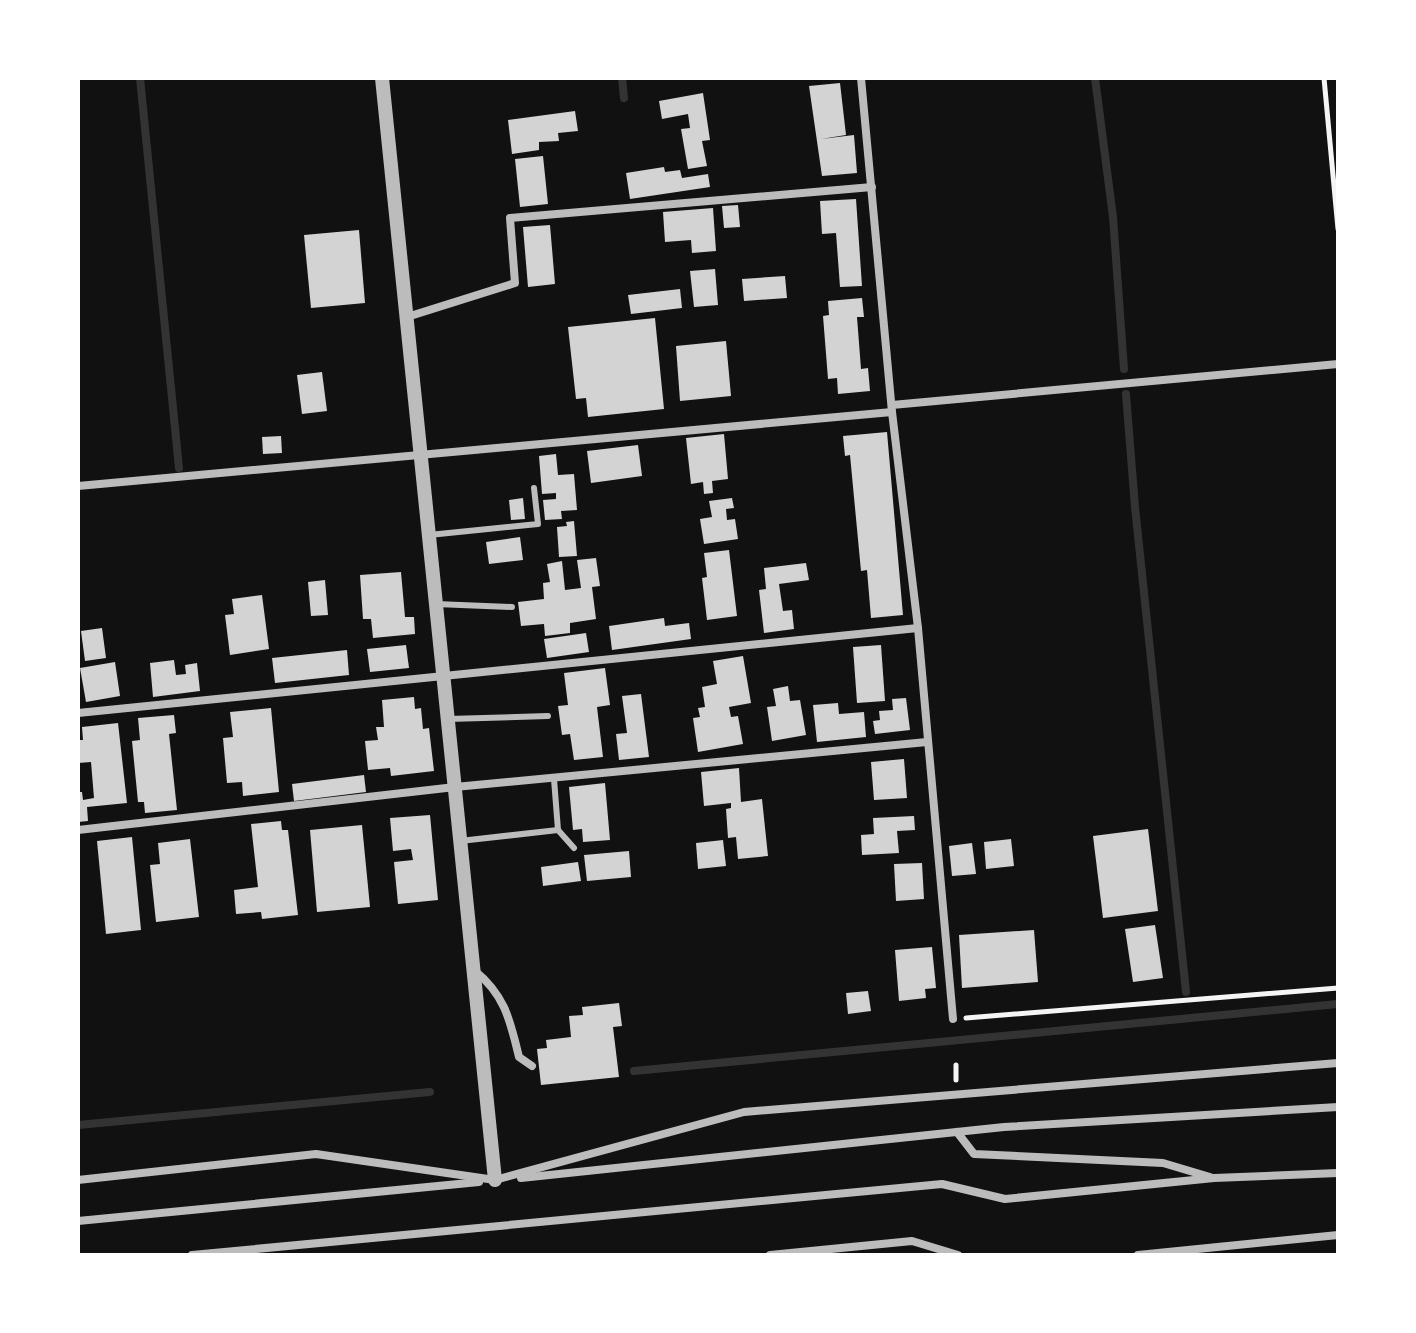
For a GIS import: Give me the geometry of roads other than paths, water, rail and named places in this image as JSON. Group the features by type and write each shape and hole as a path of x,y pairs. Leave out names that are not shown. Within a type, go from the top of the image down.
{"street":[{"path":"382,78 495,1180"},
{"path":"861,78 892,408 918,628 953,1019"},
{"path":"407,317 515,283 510,218 872,187"},
{"path":"78,486 1338,364"},
{"path":"78,713 918,628"},
{"path":"78,830 455,787 927,742"},
{"path":"473,969 487,980 507,1009 519,1057 532,1066"},
{"path":"78,1180 316,1154 495,1180 744,1112 1338,1063"},
{"path":"78,1221 957,1132 1338,1107"},
{"path":"957,1132 974,1154 1163,1163 1214,1178"},
{"path":"192,1255 942,1184 1005,1199 1214,1178 1338,1173"},
{"path":"1138,1255 1338,1235"},
{"path":"770,1255 912,1241 958,1255"}],"lane":[{"path":"429,535 538,524 534,488"},
{"path":"436,604 512,607"},
{"path":"448,719 548,716"},
{"path":"554,779 558,830 574,848"},
{"path":"460,841 558,830"}],"waterway":[{"path":"140,78 179,468"},
{"path":"622,78 624,98"},
{"path":"1095,78 1113,217 1124,369"},
{"path":"1126,394 1186,992"},
{"path":"634,1071 1338,1004"},
{"path":"78,1125 430,1092"}]}
